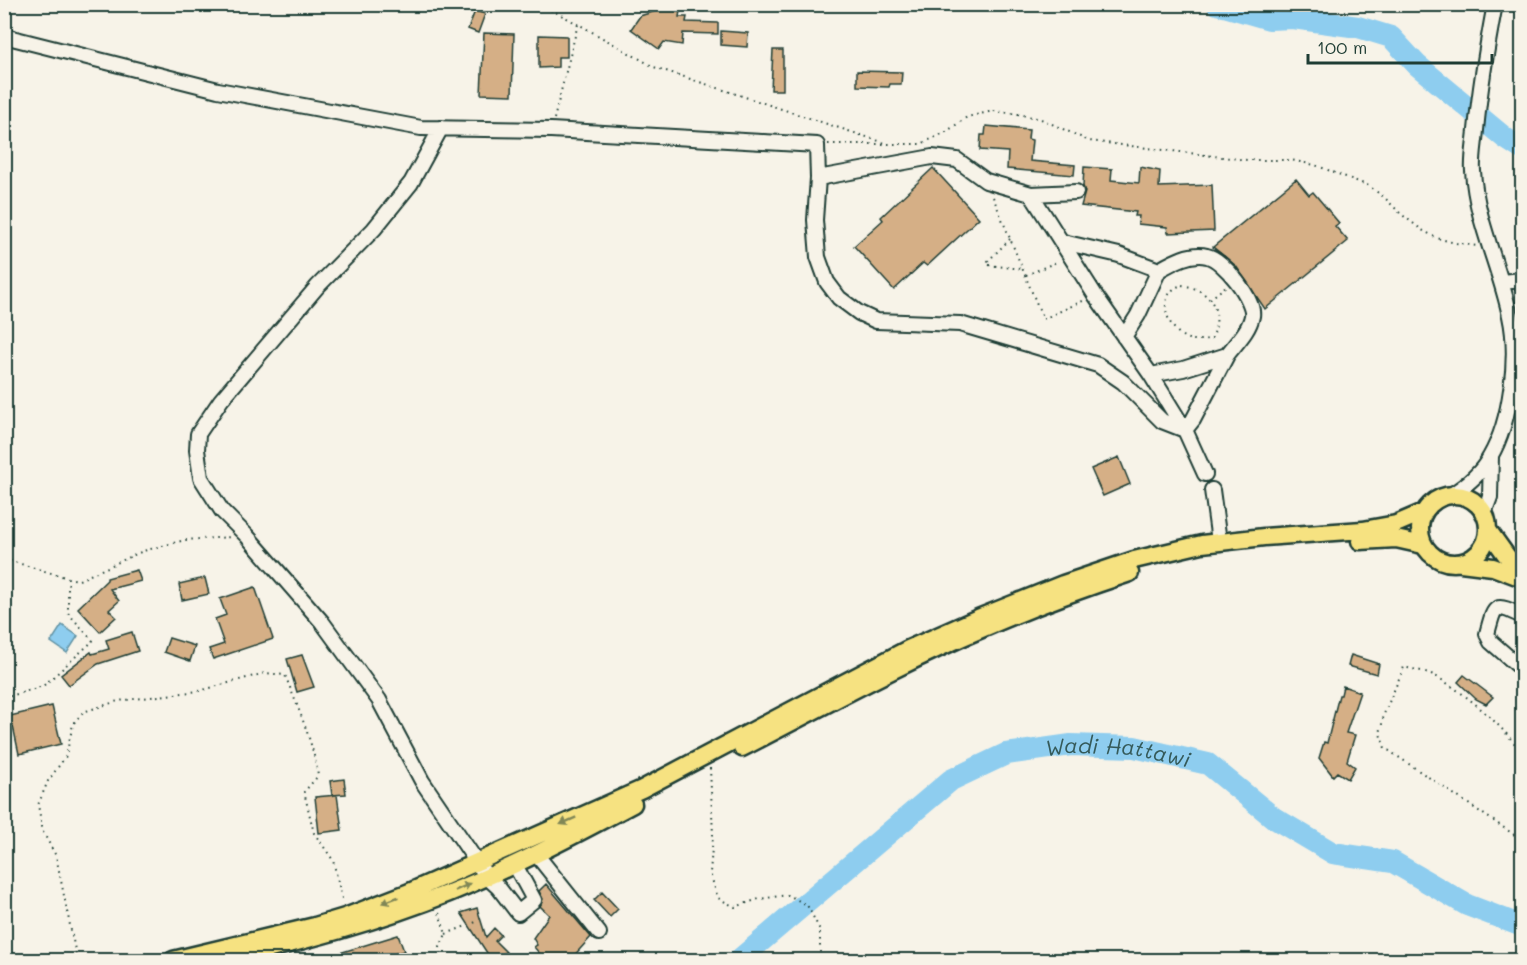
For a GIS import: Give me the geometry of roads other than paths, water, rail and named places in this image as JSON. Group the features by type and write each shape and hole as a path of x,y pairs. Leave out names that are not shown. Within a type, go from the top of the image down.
{"main road":[{"path":"1522,573 1488,530 1484,513 1476,503 1464,496 1451,495 1440,497 1424,512 1420,523 1420,534 1423,545 1430,554 1449,563 1493,567 1522,578"},
{"path":"173,960 345,917 407,893 642,789 908,649 1063,584 1167,551 1219,541 1363,530 1396,524 1424,512"},
{"path":"1460,563 1471,559 1480,551 1486,542 1488,530"},
{"path":"227,960 348,929 434,899 487,877 537,854 879,678 984,628 1064,595 1136,571 1201,555 1254,547 1389,539 1408,540 1423,545"}],"street":[{"path":"1451,495 1467,485 1491,456 1502,429 1510,397 1514,350 1511,317 1475,195 1473,168 1481,81 1495,4"},
{"path":"4,36 218,90 420,128 551,130 817,145 818,178 815,220 818,257 827,282 838,298 859,313 876,321 960,324 1098,365 1124,382 1162,421 1185,430"},
{"path":"441,128 411,183 374,229 317,286 221,400 198,434 197,450 201,478 222,511 247,536 322,622 379,700 422,781 487,877 518,913 534,900 514,865"},
{"path":"818,178 932,157 957,160 987,181 1031,194 1076,192"},
{"path":"1031,194 1095,296 1151,375 1185,430 1205,474"},
{"path":"1063,242 1119,255 1159,270"},
{"path":"1124,337 1138,315 1159,270 1193,255 1209,256 1222,264 1247,296 1252,314 1247,329 1227,355 1193,420 1185,430"},
{"path":"1501,282 1522,280"},
{"path":"1151,375 1183,369 1227,355"},
{"path":"1484,513 1490,497 1491,456"},
{"path":"1212,490 1219,541"},
{"path":"1522,616 1499,607 1493,612 1486,633 1491,642 1522,669"},
{"path":"537,854 599,933"}],"water":[{"path":"62,625 78,636 67,653 51,642"}],"waterway":[{"path":"1217,4 1269,19 1293,18 1358,27 1391,37 1417,65 1505,138 1522,149"},
{"name":"Wadi Hattawi","path":"739,960 951,780 1006,754 1071,745 1134,747 1208,764 1274,818 1333,853 1393,862 1467,905 1522,926"}]}
